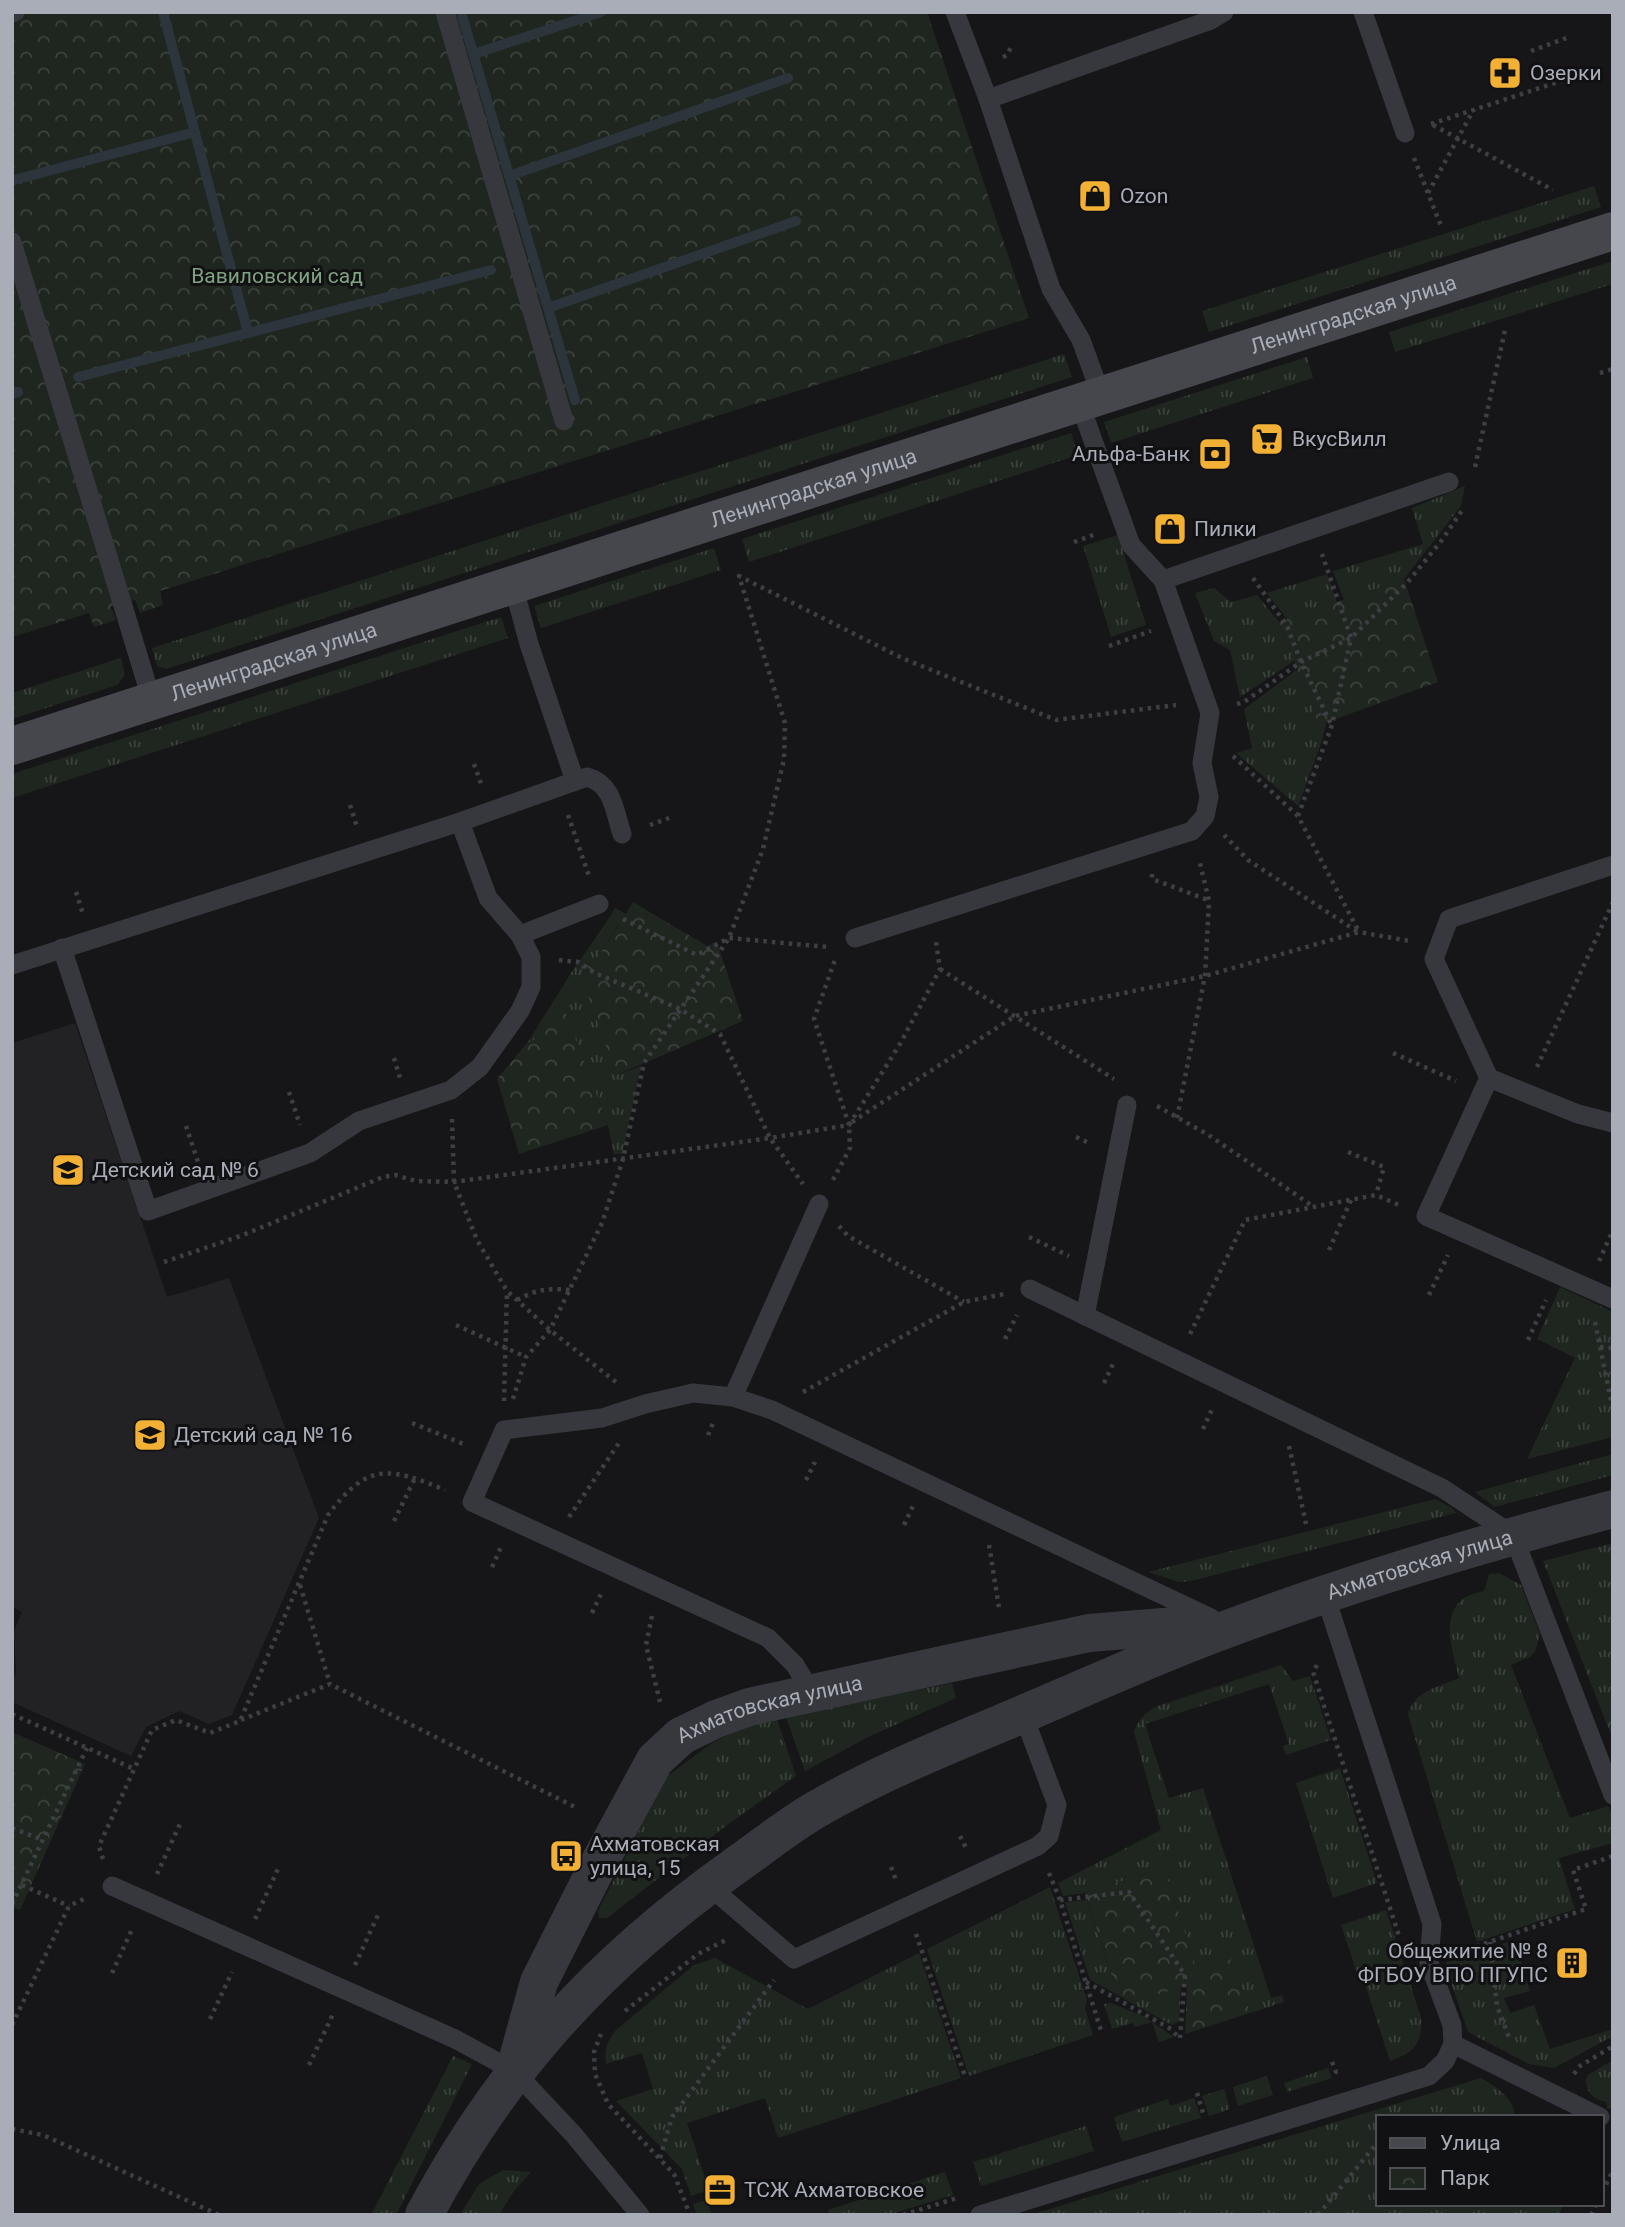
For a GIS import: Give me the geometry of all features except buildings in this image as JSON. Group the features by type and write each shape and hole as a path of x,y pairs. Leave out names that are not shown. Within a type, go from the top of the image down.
{"street":[{"name":"Ленинградская улица","path":"12,746 1613,231"},
{"name":"Ахматовская улица","path":"424,2215 449,2168 514,2071 579,1996 653,1928 708,1885 815,1810 877,1778 1132,1667 1230,1628 1513,1535 1613,1509"},
{"name":"Ахматовская улица","path":"514,2071 539,1982 655,1760 681,1736 716,1718 762,1704 1089,1633 1176,1626 1230,1628"}],"lane":[{"path":"444,12 564,421"},
{"path":"855,938 1152,844 1199,823 1209,797 1202,763 1208,707 1163,580 1131,545 1090,399 1081,340 1051,289 988,99 955,12"},
{"path":"988,99 1211,20 1224,12"},
{"path":"1363,12 1413,130"},
{"path":"12,242 152,701"},
{"path":"1163,580 1449,482"},
{"path":"513,585 566,784"},
{"path":"12,965 460,821 587,777 599,781 608,791 622,834"},
{"path":"62,948 148,1211 310,1153 359,1121 452,1090 480,1067 520,1010 531,987 531,957 520,935 488,898 460,821"},
{"path":"1613,865 1448,919 1433,959 1485,1085 1426,1216 1613,1299"},
{"path":"520,935 599,904"},
{"path":"1485,1085 1526,1093 1578,1114 1613,1123"},
{"path":"1085,1316 1127,1105"},
{"path":"733,1398 820,1204"},
{"path":"1030,1289 1442,1488 1513,1535 1613,1795"},
{"path":"813,1695 795,1665 768,1638 472,1502 504,1430 602,1418 645,1404 693,1393 733,1398 772,1410 1230,1628"},
{"path":"980,2215 1429,2076 1445,2061 1453,2044 1451,2025 1429,1963 1432,1924 1325,1595"},
{"path":"708,1885 794,1959 1038,1846 1049,1836 1057,1805 1023,1714"},
{"path":"112,1886 455,2039 514,2071 574,2135 640,2215"},
{"path":"1453,2044 1597,2115"}],"path":[{"path":"1531,51 1569,37"},
{"path":"997,52 1016,60"},
{"path":"1441,226 1428,193 1413,130 1588,72"},
{"path":"1428,193 1474,109"},
{"path":"1430,124 1553,190"},
{"path":"1473,476 1505,330"},
{"path":"1600,373 1613,369"},
{"path":"504,1430 527,1357 550,1331 601,1223 623,1159 644,1063 729,938 763,849 784,759 785,723 739,576 904,659 1055,720 1208,707 1244,702 1301,662 1351,638 1407,583 1442,540 1463,509 1466,498"},
{"path":"1298,816 1332,725 1351,638 1313,527"},
{"path":"1237,554 1287,626 1301,662 1332,725"},
{"path":"1109,646 1178,622"},
{"path":"1202,763 1234,756 1298,816 1359,932"},
{"path":"566,784 599,904 697,956 729,938 839,948 814,1019 849,1125 850,1148 820,1204"},
{"path":"1177,1118 1205,976 1209,901 1199,823"},
{"path":"1199,823 1248,860 1359,932 1438,946"},
{"path":"1152,844 1152,879 1209,901"},
{"path":"1526,1093 1613,902"},
{"path":"849,1125 900,1044 940,969 932,913"},
{"path":"164,1262 243,1235 383,1177 396,1175 416,1181 454,1182 849,1125 1015,1016 1205,976 1359,932"},
{"path":"531,957 578,962 595,973 680,1009 720,1034 770,1138 848,1236 964,1302"},
{"path":"1393,1053 1485,1085"},
{"path":"452,1090 454,1182 477,1240 507,1291 550,1331 645,1404 555,1539"},
{"path":"186,1126 207,1190"},
{"path":"1348,1152 1384,1167 1376,1195"},
{"path":"1177,1360 1245,1220 1376,1195 1426,1216"},
{"path":"1329,1250 1351,1200"},
{"path":"1429,1295 1459,1231"},
{"path":"1029,1237 1094,1268"},
{"path":"1528,1340 1558,1275"},
{"path":"1587,1287 1613,1411"},
{"path":"772,1410 964,1302 1030,1289"},
{"path":"517,1300 534,1291 571,1290"},
{"path":"504,1430 507,1291"},
{"path":"456,1325 527,1357"},
{"path":"1600,1347 1613,1348"},
{"path":"1282,1410 1306,1524"},
{"path":"412,1423 492,1456"},
{"path":"240,1721 328,1516 345,1493 368,1476 393,1474 415,1478 472,1502"},
{"path":"394,1521 415,1478"},
{"path":"983,1509 999,1608"},
{"path":"299,1583 330,1684 577,1808"},
{"path":"658,1587 646,1645 660,1702"},
{"path":"1313,1672 1401,1943"},
{"path":"12,2025 69,1906 112,1886 99,1846 152,1730 176,1720 211,1733 330,1684"},
{"path":"12,1714 134,1769"},
{"path":"12,1904 87,1748"},
{"path":"12,1828 43,1840"},
{"path":"1038,1846 1060,1900 1102,2034"},
{"path":"1527,2080 1505,2032 1497,2006 1492,1941 1586,1909 1573,1870 1613,1856"},
{"path":"891,1867 966,2079"},
{"path":"22,1885 69,1906"},
{"path":"1060,1900 1129,1892 1185,1975 1180,2038 1171,2029 1086,1982"},
{"path":"625,2012 698,1954 756,1926"},
{"path":"660,2158 672,2117 767,1986 794,1959"},
{"path":"604,2028 594,2052 595,2074 608,2104 674,2174 690,2215"},
{"path":"1559,2095 1580,2066 1613,2046"},
{"path":"1332,2062 1336,2072"},
{"path":"1197,2093 1206,2121"},
{"path":"12,2129 43,2135 219,2215"},
{"path":"1318,2215 1376,2144"},
{"path":"1604,2188 1613,2171"},
{"path":"903,2215 969,2194"}],"shaded area":[{"name":"Детский сад № 16","path":"75,1023 167,1297 229,1278 319,1518 232,1715 209,1724 179,1711 146,1727 131,1756 12,1702 12,1681 16,1672 14,1631 22,1612 12,1607 12,1043"}],"green space":[{"name":"Вавиловский сад","path":"12,12 927,12 1029,318 160,591 163,605 140,613 135,600 111,607 116,620 94,627 89,613 12,637"},
{"path":"1594,186 1601,207 1209,332 1202,311"},
{"path":"1613,261 1613,284 1395,352 1389,332"},
{"path":"1064,354 1072,377 166,669 157,666 152,648"},
{"path":"1307,357 1313,378 1111,443 1104,422"},
{"path":"1071,433 1078,455 749,562 742,539"},
{"path":"1465,486 1461,506 1404,579 1344,600 1333,571 1423,544 1412,508"},
{"path":"1118,535 1146,625 1111,637 1083,546"},
{"path":"714,548 721,570 541,628 534,606"},
{"path":"1327,574 1337,603 1287,619 1267,593"},
{"path":"1404,579 1438,682 1319,725 1279,622"},
{"path":"1214,588 1231,602 1257,595 1279,622 1294,661 1240,697 1230,650 1214,641 1195,593"},
{"path":"501,617 508,638 12,798 12,774"},
{"path":"121,658 125,675 117,685 12,719 12,693"},
{"path":"1298,669 1319,724 1326,723 1298,806 1236,753 1252,748 1244,709"},
{"path":"633,902 707,946 717,942 743,1021 616,1075 584,984 587,972 576,965 581,959 592,966 619,925 609,918 615,908 626,914"},
{"path":"609,918 619,924 592,966 581,959"},
{"path":"576,965 587,972 616,1075 641,1066 622,1154 614,1154 608,1125 560,999 532,1043 528,1042"},
{"path":"560,998 608,1125 519,1154 497,1079 528,1042 532,1043"},
{"path":"1560,1287 1613,1312 1613,1437 1527,1459 1575,1358 1537,1339"},
{"path":"1613,1454 1613,1475 1495,1507 1475,1492"},
{"path":"1435,1499 1456,1513 1191,1581 1179,1582 1148,1572"},
{"path":"1613,1543 1613,1740 1543,1561"},
{"path":"1499,1573 1521,1585 1540,1634 1535,1652 1511,1665 1570,1818 1608,1806 1613,1817 1613,1843 1559,1858 1575,1909 1477,1942 1408,1715 1421,1695 1459,1678 1450,1637 1452,1616 1463,1599 1484,1591 1489,1574"},
{"path":"1281,1665 1293,1681 1310,1676 1331,1740 1286,1755 1283,1746 1289,1744 1269,1684 1145,1724 1169,1798 1203,1788 1271,1998 1282,1995 1284,2002 1250,2013 1233,1960 1197,1971 1164,1868 1085,1893 1063,1896 1058,1883 1161,1830 1134,1732 1145,1715 1155,1707"},
{"path":"952,1683 956,1698 870,1736 805,1771 786,1717"},
{"path":"777,1719 796,1776 727,1825 607,1918 599,1918 598,1911 666,1777 712,1743 750,1723"},
{"path":"12,1732 85,1764 20,1910 12,1907"},
{"path":"1340,1768 1377,1883 1333,1898 1296,1783"},
{"path":"1164,1868 1197,1970 1233,1959 1250,2013 1185,2034 1187,1985 1131,2003 1118,1995 1085,1893"},
{"path":"1050,1887 1087,2000 1085,2008 1093,2035 969,2076 927,1949"},
{"path":"1087,1900 1118,1995 1090,1980 1065,1902"},
{"path":"1386,1910 1421,2017 1420,2034 1415,2046 1390,2061 1363,1978 1359,1979 1341,1925"},
{"path":"1514,1940 1530,1991 1504,1998 1510,2013 1534,2005 1550,2049 1613,2029 1613,2036 1554,2068 1529,2064 1468,2032 1446,1962"},
{"path":"919,1953 961,2078 778,2138 765,2098 687,2123 709,2190 691,2196 682,2169 616,2101 653,2089 642,2053 606,2064 606,2050 610,2039 615,2031 694,1965 715,1958 808,2009"},
{"path":"1181,1986 1179,2021 1172,2025 1131,2003"},
{"path":"1111,2003 1152,2022 1135,2027 1133,2023 1112,2029 1104,2004"},
{"path":"1152,2022 1174,2037 1159,2042"},
{"path":"453,2056 472,2064 396,2215 371,2215"},
{"path":"1613,2060 1613,2106 1607,2109 1606,2102 1598,2100 1589,2092 1586,2080 1588,2075"},
{"path":"1328,2068 1332,2078 1287,2092 1284,2083"},
{"path":"1267,2076 1273,2095 1238,2106 1233,2087"},
{"path":"1481,2078 1508,2099 1514,2115 1376,2115 1376,2206 1562,2206 1559,2215 1030,2215"},
{"path":"1224,2089 1230,2109 1209,2116 1202,2096"},
{"path":"1194,2098 1201,2118 1122,2142 1114,2117 1168,2099 1170,2106"},
{"path":"1086,2126 1094,2151 981,2186 973,2162"},
{"path":"503,2170 531,2172 514,2191 499,2215 460,2215 479,2184"},
{"path":"945,2172 953,2195 888,2215 829,2215 828,2210"},
{"path":"707,2200 712,2215 697,2215 693,2204"}],"waterway":[{"path":"163,12 248,333"},
{"path":"461,12 575,400"},
{"path":"474,54 601,12"},
{"path":"509,176 788,78"},
{"path":"14,180 195,132"},
{"path":"548,308 796,221"},
{"path":"78,377 491,270"},
{"path":"12,394 18,392"}],"place":[{"name":"Озерки","path":"1505,73"},
{"name":"Ozon","path":"1095,196"},
{"name":"ВкусВилл","path":"1267,439"},
{"name":"Альфа-Банк","path":"1215,454"},
{"name":"Пилки","path":"1170,529"},
{"name":"Детский сад № 6","path":"68,1170"},
{"name":"Детский сад № 16","path":"150,1435"},
{"name":"Ахматовская улица, 15","path":"566,1856"},
{"name":"Общежитие № 8 ФГБОУ ВПО ПГУПС","path":"1572,1963"},
{"name":"ТСЖ Ахматовское","path":"720,2190"}]}
